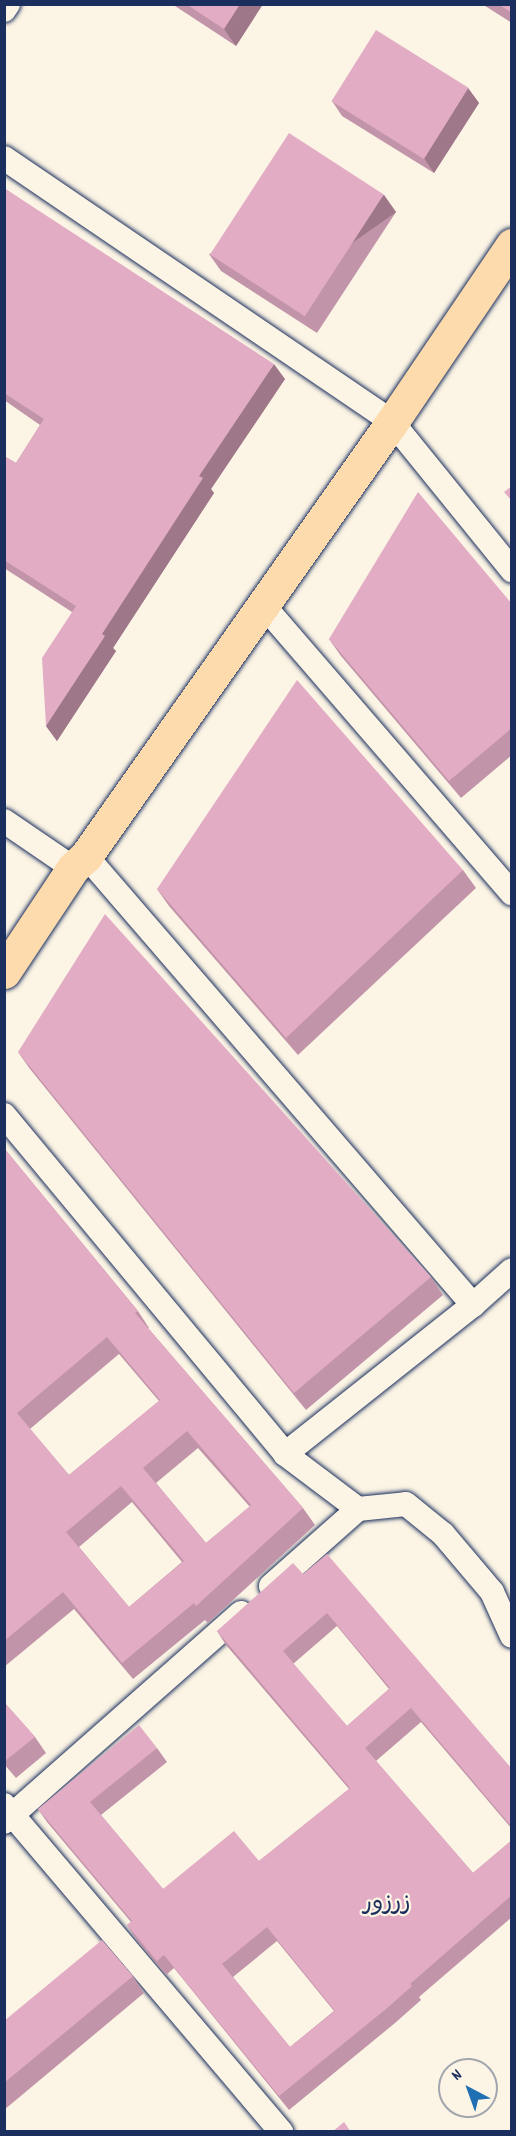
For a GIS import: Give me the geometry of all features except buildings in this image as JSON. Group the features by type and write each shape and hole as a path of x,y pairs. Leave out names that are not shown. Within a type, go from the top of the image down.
{"main road":[{"path":"4,972 392,422 512,245"}],"street":[{"path":"4,10 8,4"},
{"path":"4,158 392,422 512,570"},
{"path":"263,605 512,893"},
{"path":"4,821 80,862 473,1305"},
{"path":"4,1115 285,1454 358,1509"},
{"path":"285,1454 473,1305 512,1270"},
{"path":"282,2132 7,1814 358,1509 406,1504 443,1534 492,1592 512,1636"}],"district":[{"name":"زرزور","path":"387,1905"}]}
